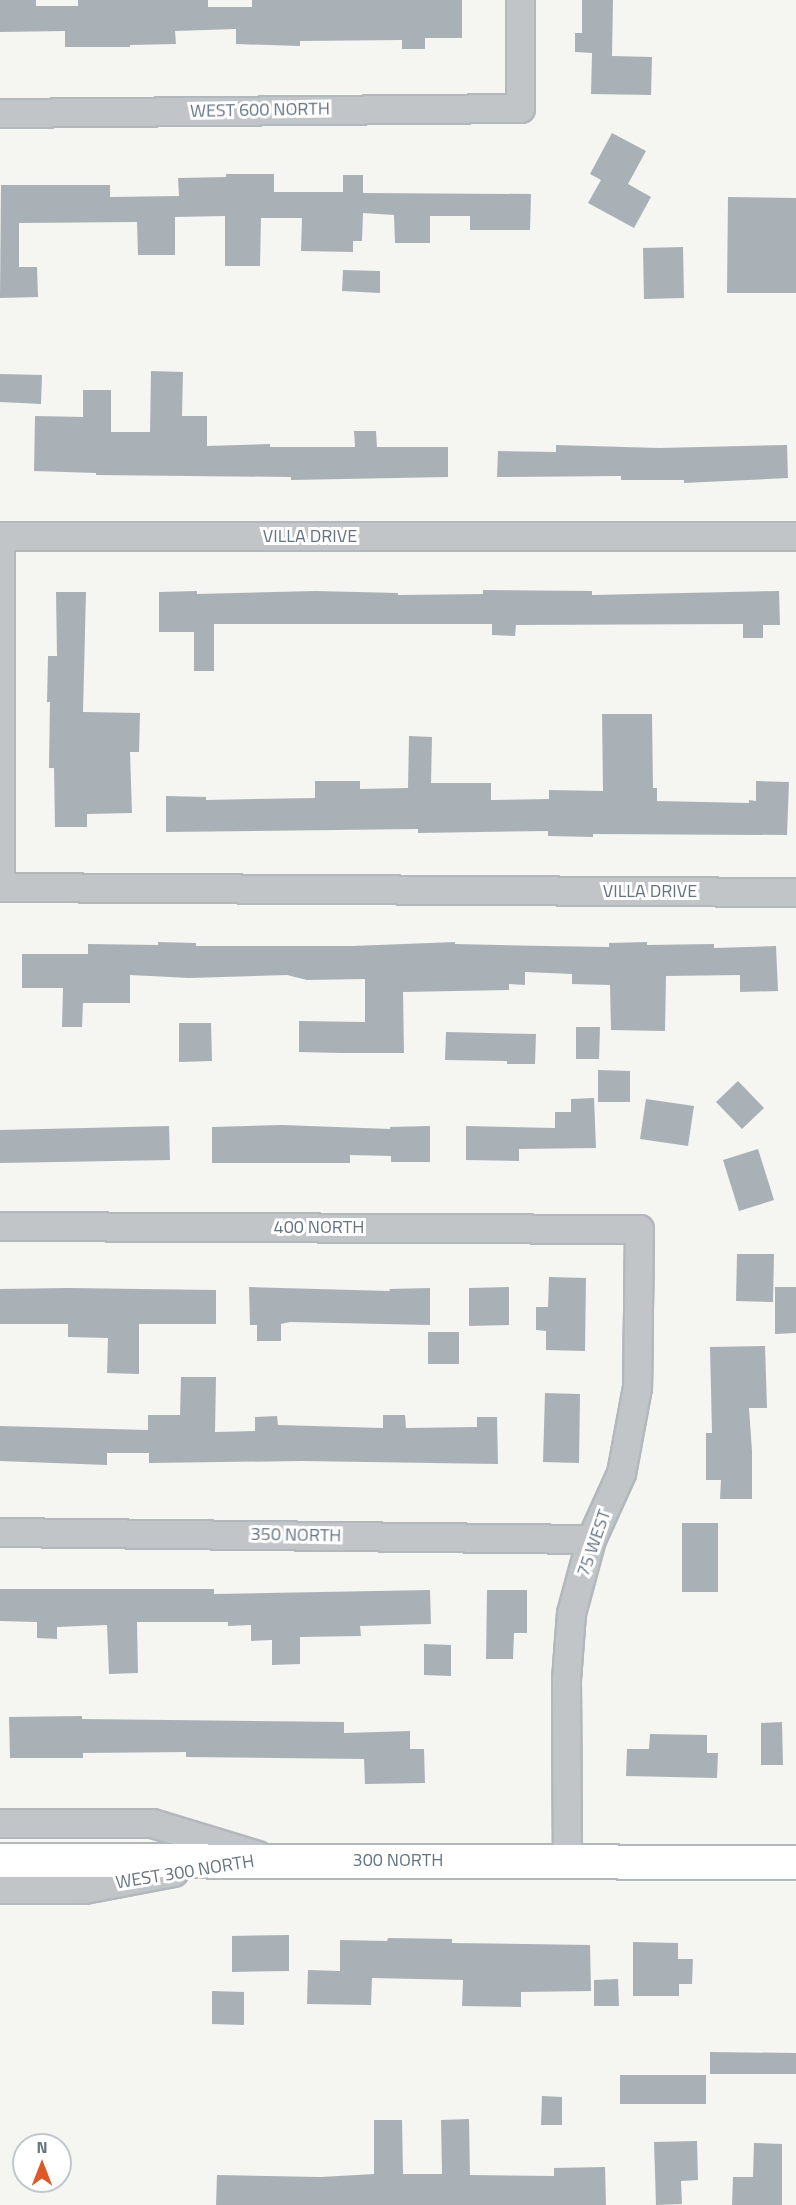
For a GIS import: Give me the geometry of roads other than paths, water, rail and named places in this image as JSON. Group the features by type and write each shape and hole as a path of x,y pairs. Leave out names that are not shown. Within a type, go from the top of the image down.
{"main road":[{"name":"300 NORTH","path":"0,1860 796,1862"}],"street":[{"name":"WEST 600 NORTH","path":"0,113 520,108 520,0"},
{"name":"VILLA DRIVE","path":"0,711 0,536 796,536"},
{"path":"0,711 0,887"},
{"name":"VILLA DRIVE","path":"0,887 796,892"},
{"name":"400 NORTH","path":"0,1226 639,1229"},
{"name":"75 WEST","path":"567,1861 568,1657 571,1613 591,1539 621,1473 637,1387 639,1229"},
{"name":"350 NORTH","path":"0,1532 591,1539"},
{"name":"WEST 300 NORTH","path":"0,1824 152,1823 273,1859"},
{"name":"WEST 300 NORTH","path":"0,1889 84,1889 140,1876 273,1859"}]}
